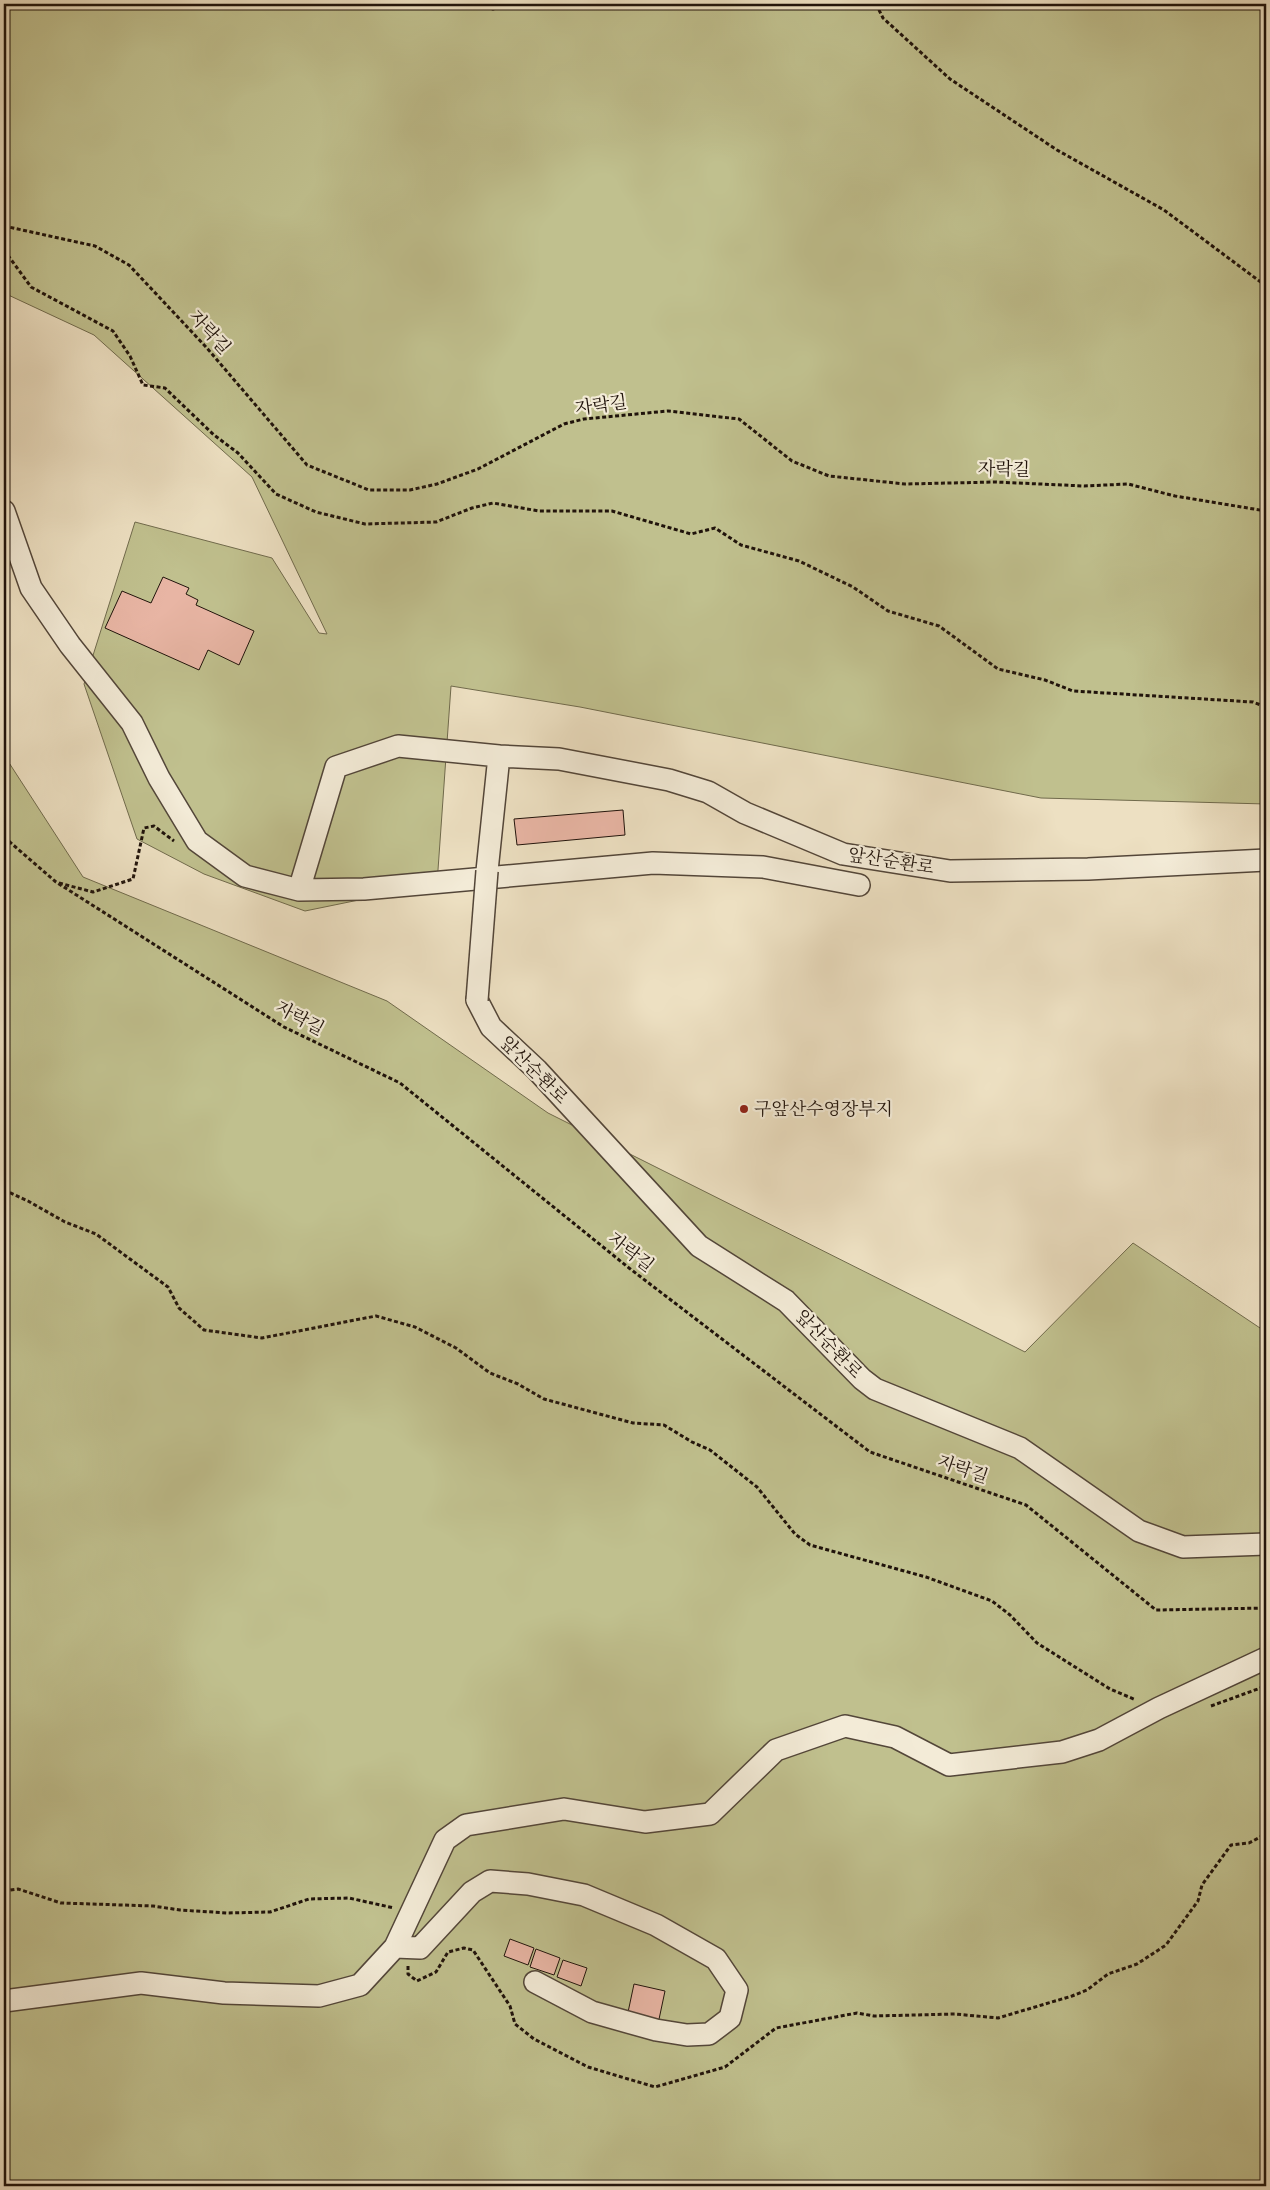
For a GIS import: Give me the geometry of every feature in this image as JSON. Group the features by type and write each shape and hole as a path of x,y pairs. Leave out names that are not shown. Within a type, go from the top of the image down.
{"street":[{"path":"4,510 31,588 70,645 132,724 158,778 197,841 245,876 299,890 364,889 653,863 762,867 860,884"},
{"name":"앞산순환로","path":"299,890 336,767 398,746 499,756 559,759 669,780 708,792 745,813 843,854 950,871 1088,869 1266,860"},
{"name":"앞산순환로","path":"499,756 487,871 477,1000 491,1027 538,1070 699,1246 786,1301 862,1379 875,1389 1020,1448 1139,1531 1183,1548 1266,1544"},
{"path":"4,2001 141,1984 224,1993 319,1996 360,1985 401,1948 411,1912 445,1840 466,1825 564,1809 645,1822 710,1814 776,1750 845,1726 895,1737 949,1765 1062,1752 1099,1740 1159,1708 1266,1658"},
{"path":"401,1948 420,1948 472,1892 490,1882 528,1884 584,1895 656,1925 716,1959 738,1990 730,2018 710,2034 687,2036 656,2030 592,2012 534,1982"}],"path":[{"path":"473,4 493,9 508,4"},
{"path":"876,4 883,18 950,79 1057,150 1164,210 1266,286"},
{"name":"자락길","path":"4,226 95,246 129,266 206,346 306,465 369,490 410,490 437,484 478,469 564,424 584,419 668,411 739,419 792,461 829,476 905,484 996,482 1084,486 1128,484 1174,496 1266,511"},
{"path":"4,250 31,287 113,331 130,356 143,385 165,388 214,435 238,453 276,494 316,512 366,524 436,522 472,508 493,503 539,512 612,511 691,534 715,528 741,545 799,561 835,578 853,587 888,611 939,626 998,669 1045,680 1073,691 1253,702 1266,707"},
{"path":"56,882 93,892 133,879 144,828"},
{"name":"자락길","path":"4,838 56,882 284,1027 400,1083 628,1268 870,1452 1026,1505 1156,1610 1266,1608"},
{"path":"4,1190 65,1222 96,1234 168,1287 179,1308 204,1330 262,1338 376,1316 415,1327 456,1348 490,1373 518,1384 544,1399 633,1423 664,1425 692,1442 710,1450 757,1487 795,1534 810,1545 926,1577 992,1601 1010,1615 1037,1643 1110,1689 1159,1708"},
{"path":"401,1948 408,1974 418,1981 436,1972 448,1952 464,1948 473,1950 510,2006 515,2024 534,2039 588,2067 655,2087 725,2067 776,2028 857,2013 874,2016 955,2014 998,2018 1087,1990 1108,1974 1137,1964 1166,1945 1198,1901 1202,1884 1231,1845 1248,1843 1266,1834"},
{"path":"4,1891 18,1889 61,1903 153,1906 227,1913 270,1912 309,1899 349,1898 411,1912"}],"green space":[{"path":"4,4 1266,4 1266,804 1041,798 580,707 451,686 437,884 305,911 204,874 137,839 84,684 135,522 272,558 319,633 327,634 252,477 94,335 4,293"},
{"path":"4,755 83,877 387,1001 548,1113 1025,1352 1133,1243 1266,1332 1266,2186 4,2186"}],"building":[{"path":"163,577 189,588 186,594 198,600 196,605 254,631 239,665 208,650 199,670 105,628 122,591 151,603"},
{"path":"623,810 625,835 517,845 514,819"},
{"path":"510,1939 534,1948 528,1965 504,1956"},
{"path":"536,1949 560,1958 554,1975 530,1967"},
{"path":"563,1960 587,1968 581,1986 557,1977"},
{"path":"634,1984 665,1991 658,2024 627,2017"}],"place":[{"name":"구앞산수영장부지","path":"744,1109"}]}
